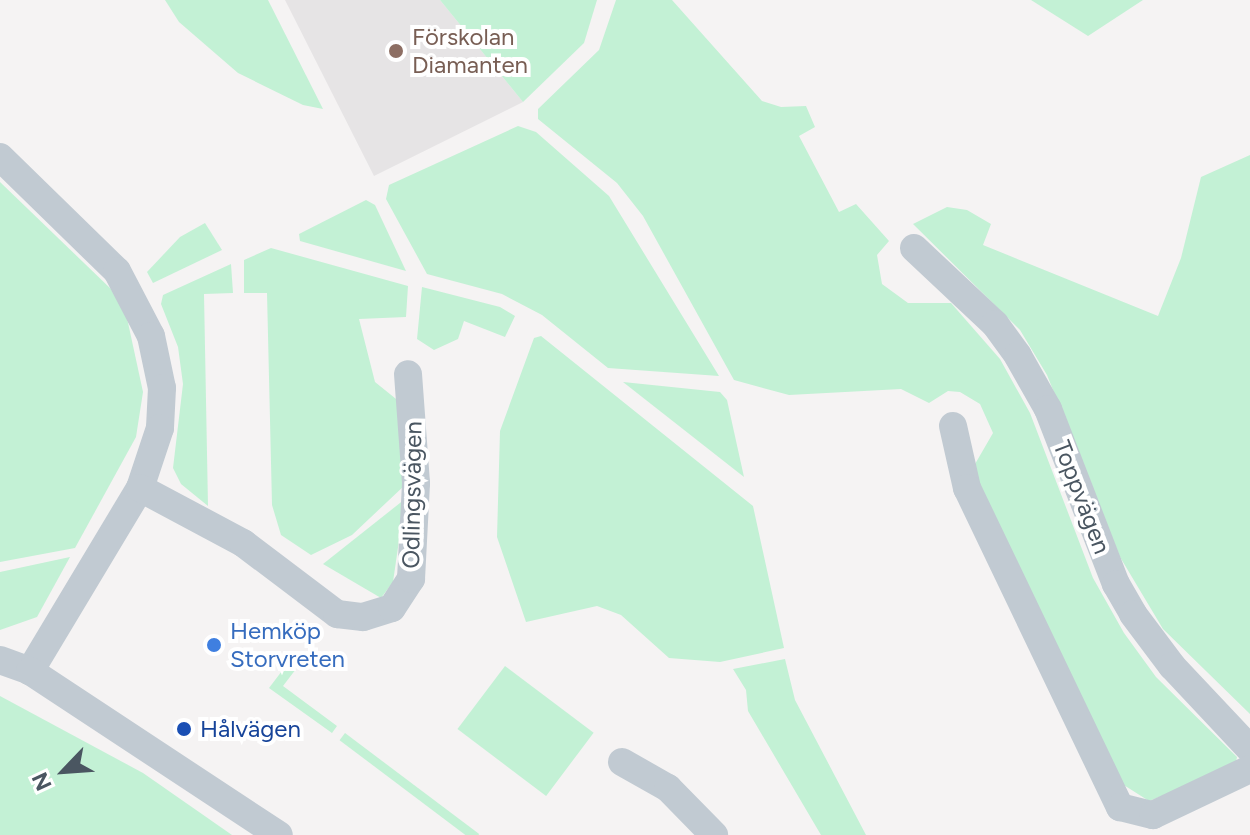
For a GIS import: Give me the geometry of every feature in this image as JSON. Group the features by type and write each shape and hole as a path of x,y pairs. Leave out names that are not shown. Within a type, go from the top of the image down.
{"street":[{"path":"0,157 98,251 137,303 162,388 160,428 140,488 30,671"},
{"name":"Toppvägen","path":"914,248 985,314 1018,356 1048,409 1116,584 1133,614 1172,666 1250,749"},
{"name":"Odlingsvägen","path":"140,488 243,543 337,614 363,617 392,608 411,579 416,483 408,374"},
{"path":"953,426 967,488 1120,807 1153,815 1250,769"},
{"path":"0,660 30,671 279,835"},
{"path":"622,762 668,788 714,835"}],"shaded area":[{"name":"Förskolan Diamanten","path":"285,0 440,0 523,102 374,176"}],"green space":[{"path":"165,0 268,0 323,109 303,105 238,73 179,22"},
{"path":"440,0 597,0 584,43 523,102"},
{"path":"616,0 672,0 762,101 781,107 806,106 815,127 799,136 839,212 856,204 889,241 877,255 882,284 908,303 951,303 1000,359 1030,413 1093,578 1124,633 1156,677 1237,757 1235,767 1149,801 1119,782 971,471 993,433 980,404 960,392 948,391 929,403 901,389 789,395 734,380 643,216 617,183 538,119 538,109 599,50"},
{"path":"1031,0 1143,0 1088,36"},
{"path":"518,126 536,132 609,196 719,376 608,368 542,315 502,294 427,274 386,199 389,185"},
{"path":"1250,155 1250,714 1163,629 1120,557 1047,375 1020,330 913,224 947,207 967,210 991,224 983,245 1158,316 1181,258 1201,177"},
{"path":"0,182 111,289 127,318 143,392 136,437 75,548 0,562"},
{"path":"366,200 375,205 406,271 300,241 299,234"},
{"path":"205,223 222,250 153,283 147,272 180,237"},
{"path":"271,248 408,286 406,317 359,319 375,382 406,407 405,485 352,535 311,555 281,535 272,505 267,293 244,293 244,260"},
{"path":"231,264 233,293 204,294 208,506 181,484 173,468 183,384 178,347 161,304 163,295"},
{"path":"422,287 500,307 515,316 505,337 464,321 458,339 434,350 417,339"},
{"path":"541,336 753,506 784,648 720,662 669,658 621,615 597,606 526,622 497,537 500,431 534,338"},
{"path":"623,382 720,392 727,400 744,477"},
{"path":"405,499 393,582 381,598 323,564"},
{"path":"70,557 37,617 0,630 0,572"},
{"path":"785,659 795,700 866,835 821,835 748,711 746,690 733,669"},
{"path":"288,663 296,669 283,686 337,726 332,733 269,688"},
{"path":"505,666 594,733 546,796 457,729"},
{"path":"0,696 143,773 232,835 0,835"},
{"path":"345,733 479,834 465,835 340,740"}],"place":[{"name":"Förskolan Diamanten","path":"396,51"},
{"name":"Hemköp Storvreten","path":"214,645"},
{"name":"Hålvägen","path":"184,729"}]}
